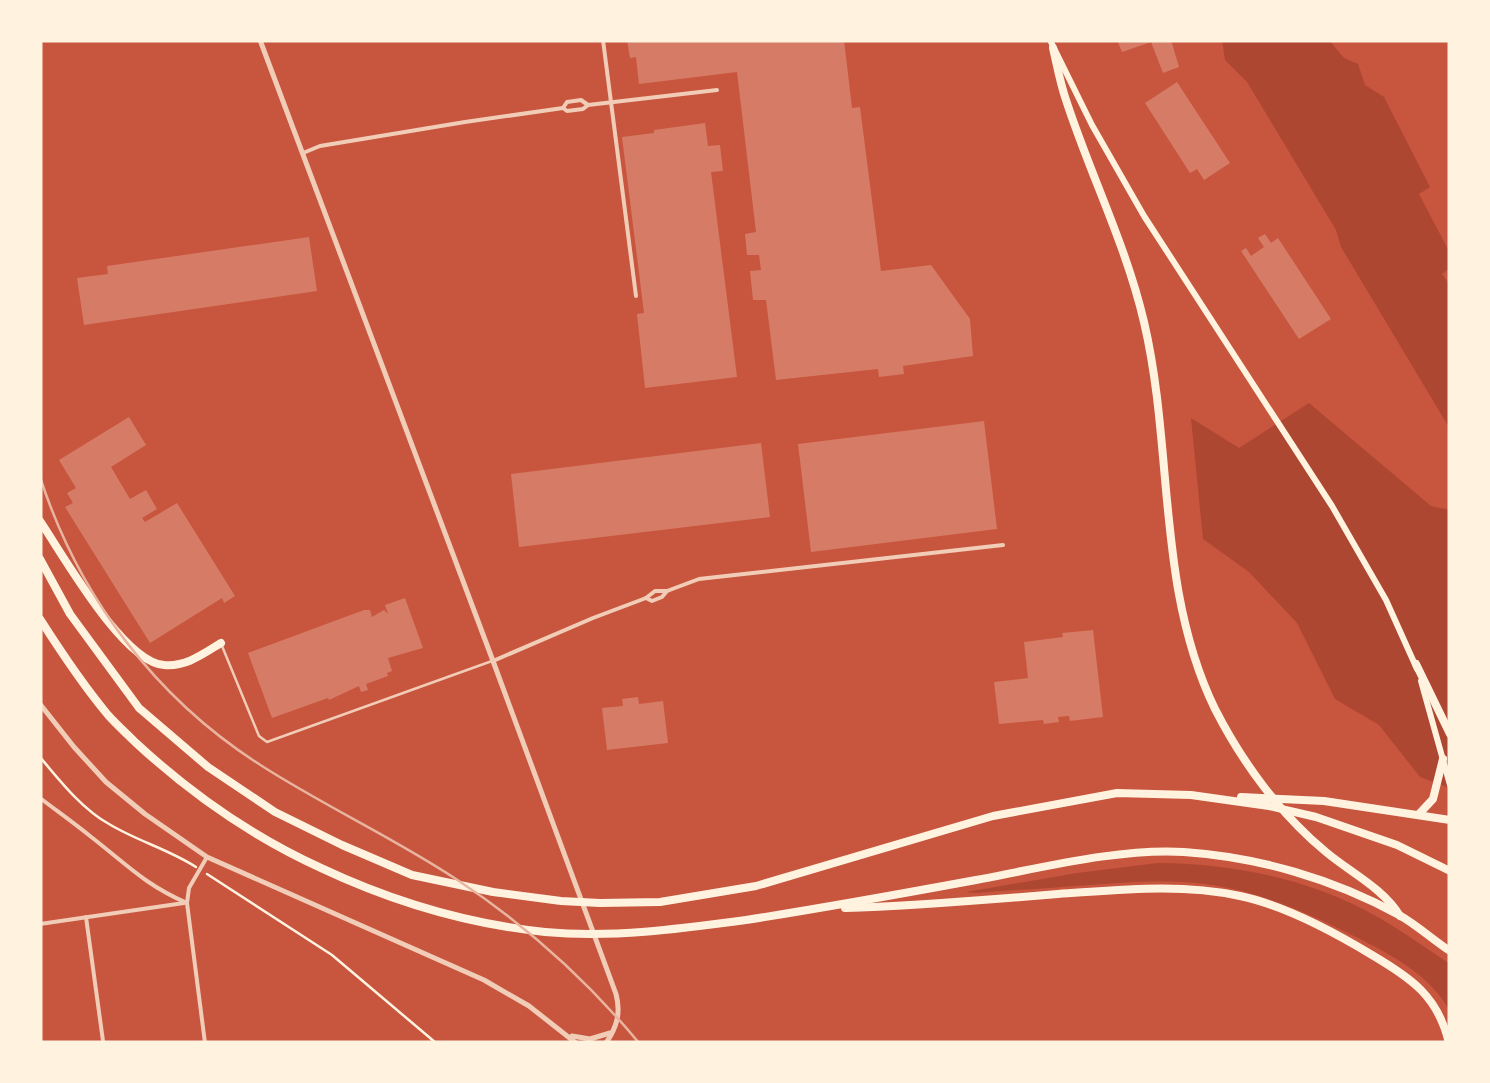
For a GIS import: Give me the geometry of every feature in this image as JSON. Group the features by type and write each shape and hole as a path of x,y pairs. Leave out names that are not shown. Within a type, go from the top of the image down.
{"highway":[{"path":"1052,44 1065,97 1128,267 1144,322 1154,376 1176,580 1195,659 1215,708 1243,758 1276,803 1324,851 1391,900 1400,916"},
{"path":"40,521 109,622 142,658 174,665 194,660 221,643"},
{"path":"40,559 70,614 139,708 208,767 276,812 342,845 412,875 477,888 600,903 687,898 756,886 993,816 1117,793 1324,801 1450,820"},
{"path":"40,620 109,717 154,760 252,832 294,856 370,890 496,925 546,932 670,931 816,910 1116,856 1180,852 1264,863 1326,882 1400,916 1448,950"},
{"path":"1416,664 1450,734"},
{"path":"1418,814 1433,798 1443,759"},
{"path":"1191,795 1316,816 1397,845 1449,870"},
{"path":"816,910 1144,888 1242,896 1351,942 1400,972 1440,1013 1449,1043"}],"main road":[{"path":"1052,44 1092,126 1144,216 1332,506 1386,600 1416,664 1450,786"}],"street":[{"path":"260,40 608,973 618,1020 606,1043"},
{"path":"604,40 636,296"},
{"path":"562,108 567,112 588,105 717,90"},
{"path":"302,154 325,146 562,108 567,102 581,100 588,105"},
{"path":"494,661 593,618 646,598 658,599 666,591 699,579 1004,545"},
{"path":"40,704 106,782 207,857 484,980 529,1006 576,1043"},
{"path":"40,798 130,871 157,890 187,903"},
{"path":"205,1043 187,903 189,888 207,857"},
{"path":"40,924 187,903"},
{"path":"86,917 103,1041"},
{"path":"567,1035 590,1039 613,1032"},
{"path":"613,1032 616,1043"}],"lane":[{"path":"221,643 259,736 267,742 494,661"}],"path":[{"path":"40,757 95,815 189,862"},
{"path":"214,878 332,955 436,1043"}],"shaded area":[{"path":"1222,40 1329,40 1344,58 1358,64 1365,85 1384,97 1430,187 1419,194 1450,253 1450,268 1442,274 1450,285 1450,429 1247,82 1225,60"},
{"path":"1309,403 1431,506 1450,510 1450,788 1420,777 1379,725 1335,699 1297,623 1249,572 1203,539 1191,418 1239,448"},
{"path":"1158,863 1261,874 1311,887 1359,907 1450,964 1450,1011 1423,978 1388,954 1306,913 1246,892 1189,882 1156,881 966,892"}],"building":[{"path":"627,40 844,40 852,108 860,107 881,271 931,265 970,319 973,356 903,366 904,374 879,377 878,369 776,380 766,300 753,300 750,271 761,270 759,255 747,255 745,234 756,232 737,72 639,84 636,57 630,58"},
{"path":"1117,40 1171,40 1179,67 1163,73 1151,42 1122,52"},
{"path":"1177,82 1230,163 1204,180 1197,169 1190,173 1145,103"},
{"path":"705,123 708,146 720,145 723,171 711,172 737,377 645,388 637,314 644,313 622,137"},
{"path":"1265,234 1271,243 1278,238 1331,319 1299,339 1241,251 1246,248 1251,256 1264,247 1258,238"},
{"path":"309,237 317,291 84,325 77,278 108,274 107,266"},
{"path":"129,417 146,445 111,467 130,499 146,490 157,509 142,518 145,522 177,503 235,596 224,603 222,598 150,643 65,507 73,503 67,493 76,488 59,460"},
{"path":"984,421 997,529 811,552 798,444"},
{"path":"761,443 770,517 519,547 511,474"},
{"path":"405,598 423,648 388,658 392,671 366,684 368,690 361,692 359,686 272,718 248,653 364,610 370,610 372,617 384,610 388,614 385,605"},
{"path":"1093,630 1103,717 1070,721 1069,716 1044,724 1043,720 999,724 994,682 1028,678 1024,642"},
{"path":"638,697 639,704 663,701 668,743 607,750 602,708 623,706 622,699"}],"tram line":[{"path":"40,477 56,521 99,604 155,677 188,709 262,766 411,851 484,898 555,955 639,1043"}]}
